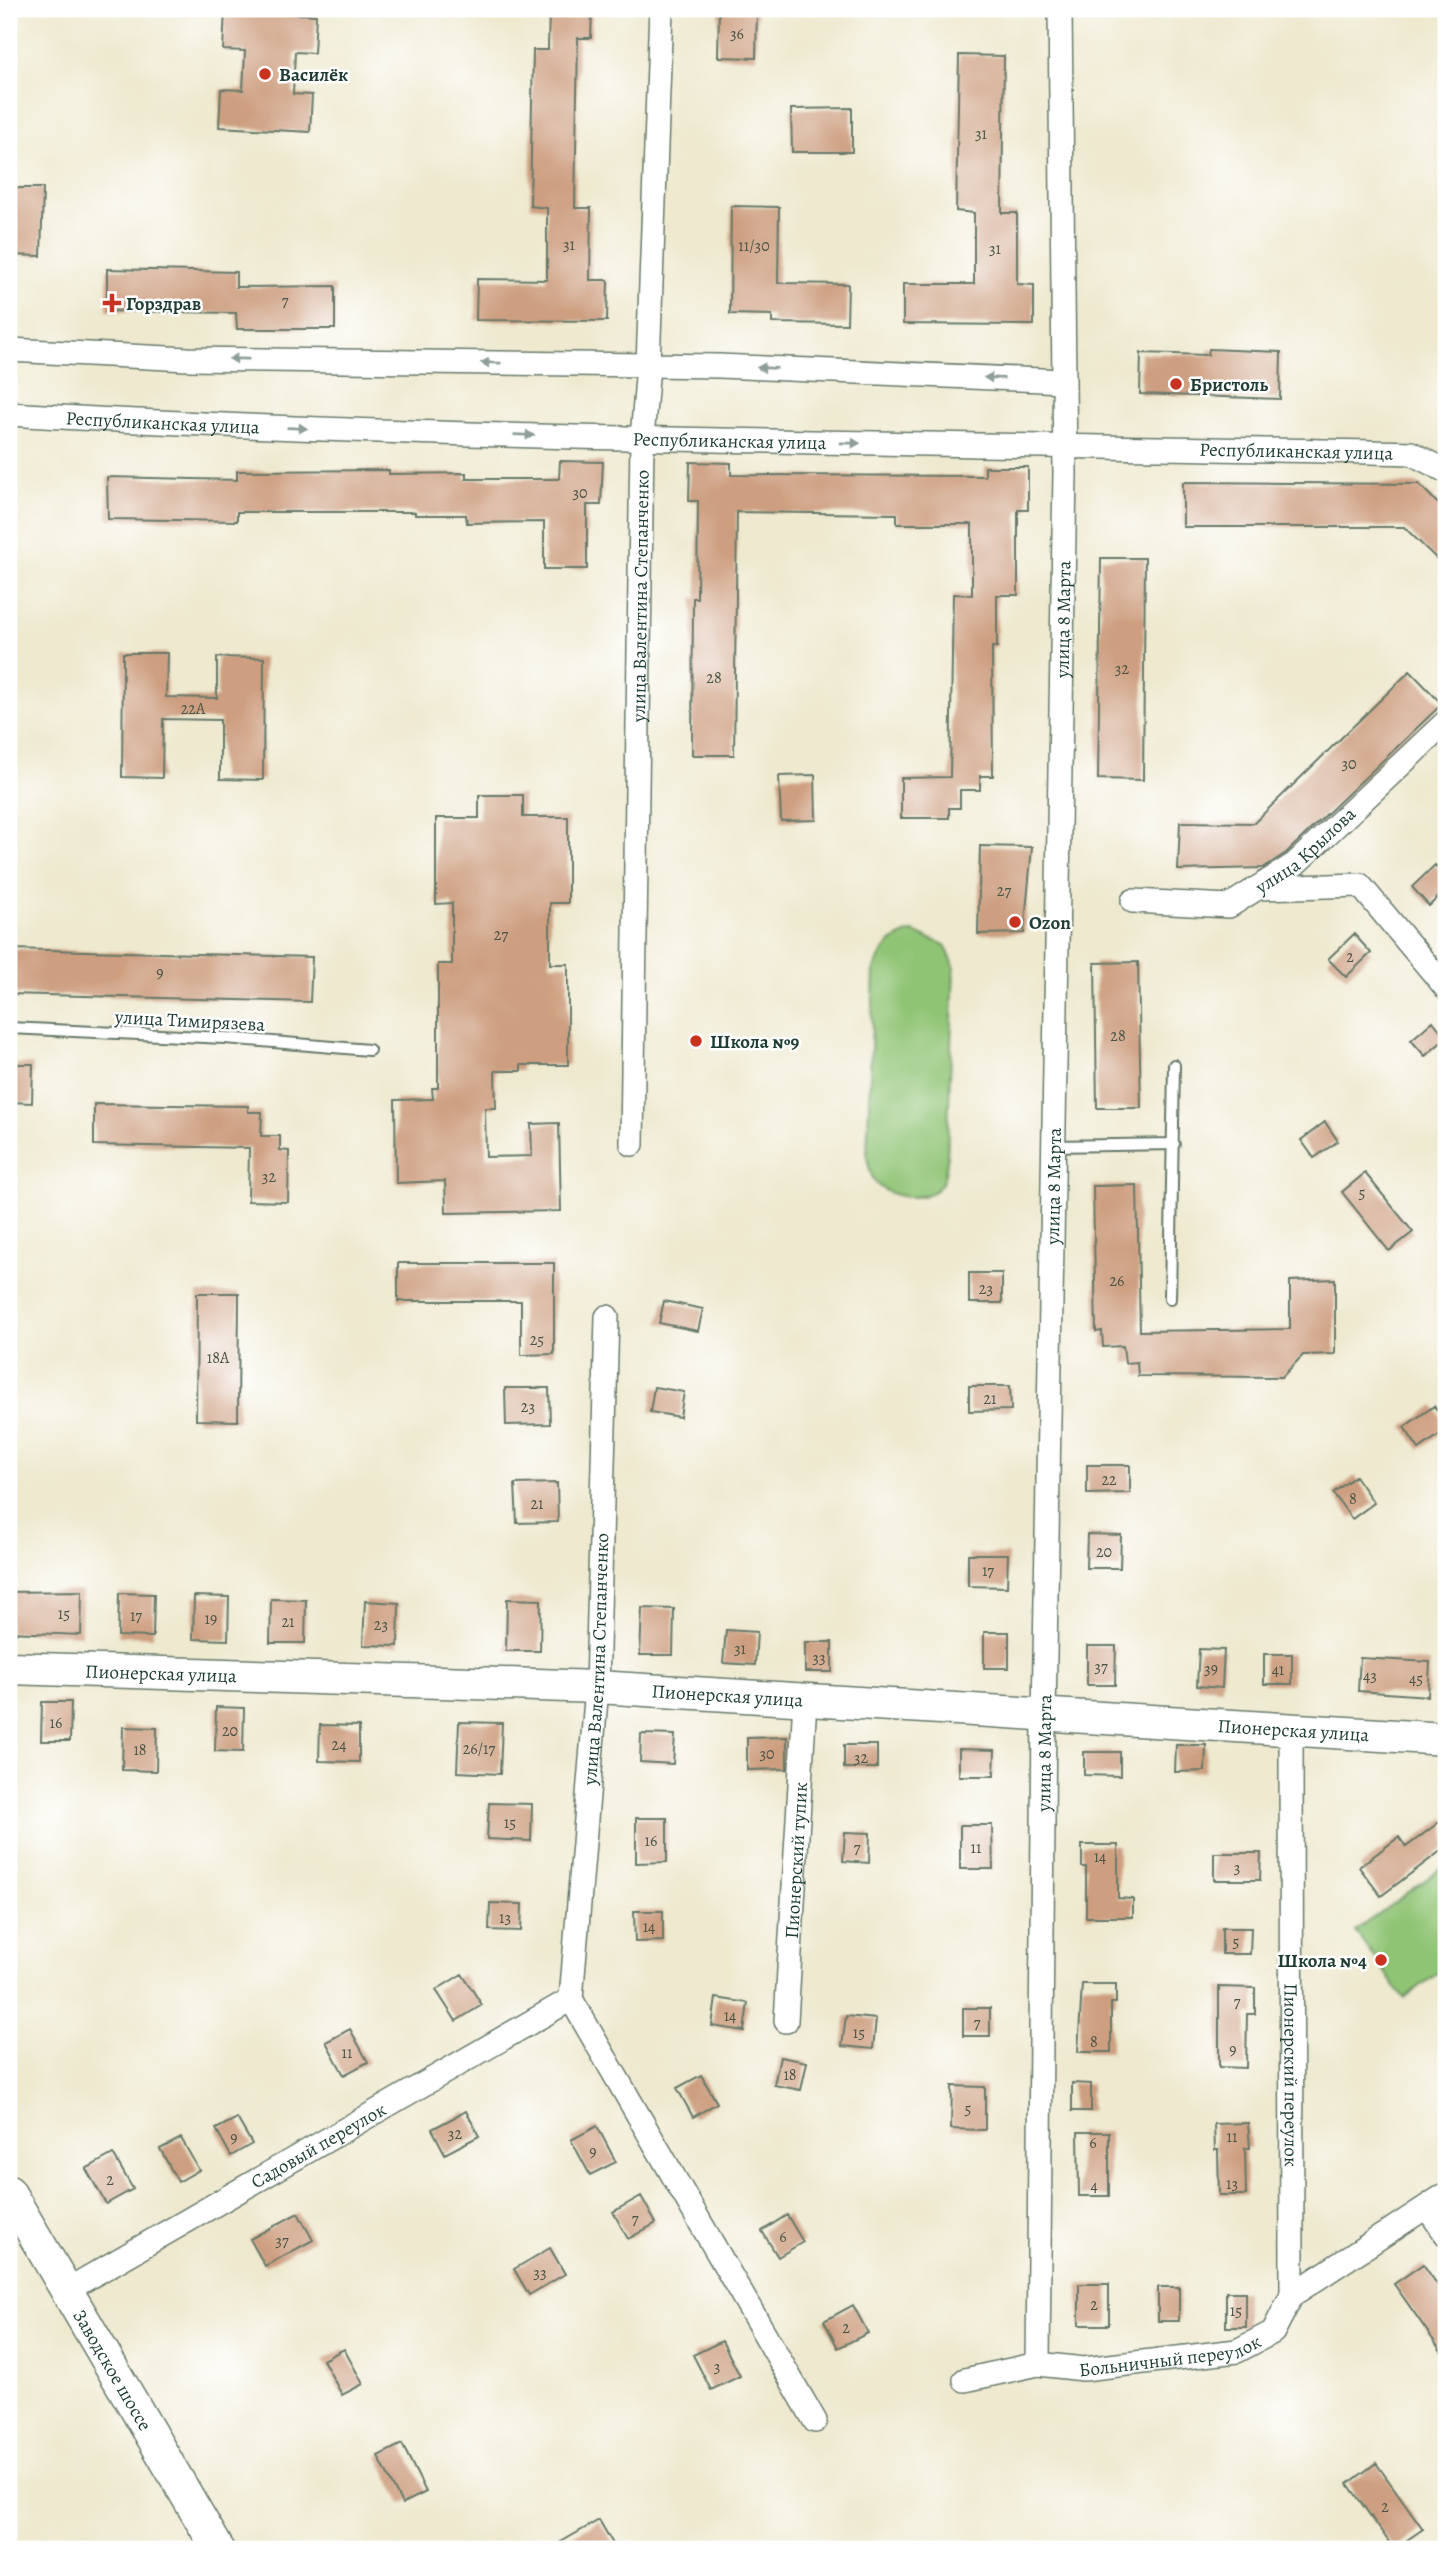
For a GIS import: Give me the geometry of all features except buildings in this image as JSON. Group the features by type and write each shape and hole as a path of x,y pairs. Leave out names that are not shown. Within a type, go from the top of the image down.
{"street":[{"name":"улица Валентина Степанченко","path":"632,1144 642,439 648,365 661,9"},
{"name":"улица 8 Марта","path":"1038,2364 1044,1716 1065,448 1060,9"},
{"path":"9,350 188,359 648,365 1063,381"},
{"name":"Республиканская улица","path":"9,414 182,424 642,439 1411,453 1446,471"},
{"name":"улица Крылова","path":"1133,901 1229,906 1295,864 1446,722"},
{"path":"1258,888 1360,886 1446,988"},
{"name":"улица Валентина Степанченко","path":"571,1999 597,1687 607,1317"},
{"name":"Пионерская улица","path":"9,1668 597,1687 1446,1739"},
{"name":"Пионерский тупик","path":"786,2021 805,1700"},
{"name":"Пионерский переулок","path":"1291,1730 1292,2295"},
{"path":"571,1999 815,2421"},
{"name":"Садовый переулок","path":"66,2290 571,1999"},
{"name":"Заводское шоссе","path":"9,2192 218,2549"},
{"path":"1292,2295 1446,2194"},
{"path":"1427,2208 1446,2234"},
{"name":"Больничный переулок","path":"965,2380 1038,2364 1084,2369 1237,2351 1273,2332 1292,2295"}],"lane":[{"name":"улица Тимирязева","path":"9,1028 225,1038 369,1050"},
{"path":"1170,1299 1174,1065"},
{"path":"1054,1146 1174,1144"}],"green space":[{"path":"913,932 945,945 954,965 945,1172 942,1183 936,1190 917,1197 907,1197 896,1195 879,1186 872,1177 867,1157 874,969 889,945 899,937"},
{"path":"1446,1865 1446,1967 1404,1998 1355,1931"}],"place":[{"name":"Василёк","path":"265,74"},
{"name":"Горздрав","path":"112,303"},
{"name":"Бристоль","path":"1176,384"},
{"name":"Ozon","path":"1015,922"},
{"name":"Школа №9","path":"696,1041"},
{"name":"Школа №4","path":"1381,1960"}]}
